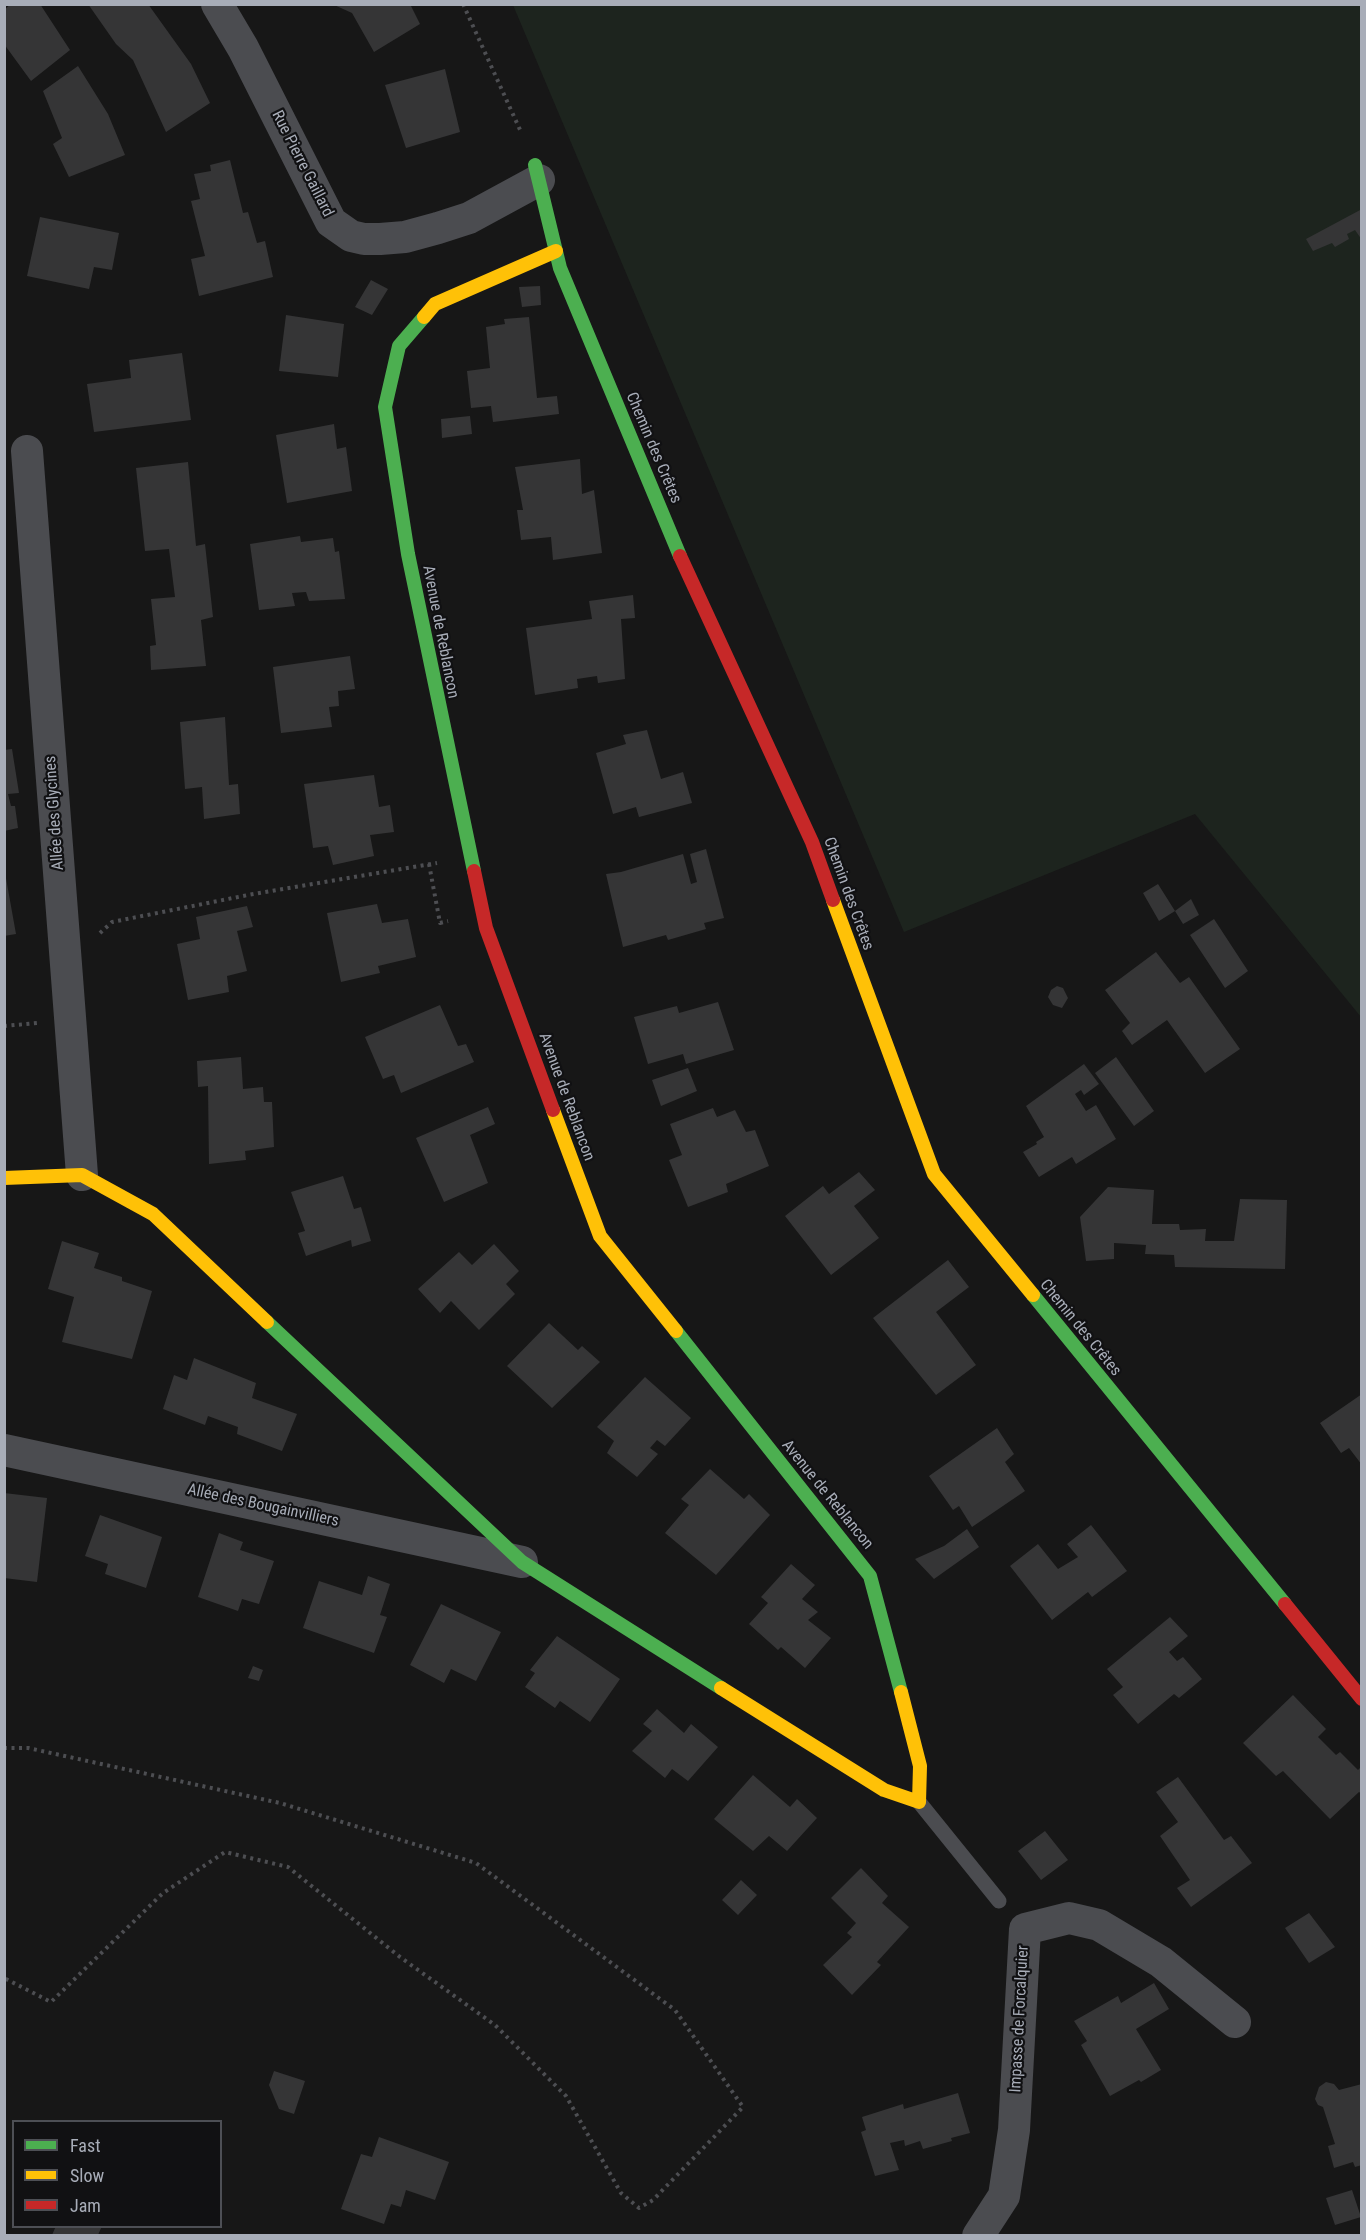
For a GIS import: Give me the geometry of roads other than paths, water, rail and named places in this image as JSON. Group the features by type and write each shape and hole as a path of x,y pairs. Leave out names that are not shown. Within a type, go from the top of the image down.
{"street":[{"name":"Rue Pierre Gaillard","path":"217,4 243,48 331,222 351,236 363,239 405,237 469,218 537,173"},
{"name":"Chemin des Crêtes","path":"537,173 561,268 683,562 812,842 934,1174 1362,1699"},
{"name":"Avenue de Reblancon","path":"556,251 435,304 399,346 385,407 408,554 486,928 600,1236 870,1576 920,1766 919,1802"},
{"name":"Allée des Glycines","path":"27,451 82,1175"},
{"path":"4,1178 82,1175 153,1214 522,1562 884,1790 919,1802"},
{"name":"Allée des Bougainvilliers","path":"4,1450 522,1562"},
{"name":"Impasse de Forcalquier","path":"978,2235 1004,2196 1006,2185 1014,2130 1025,1929 1069,1918 1099,1925 1161,1962 1235,2022"}],"lane":[{"path":"919,1802 999,1901"}]}
